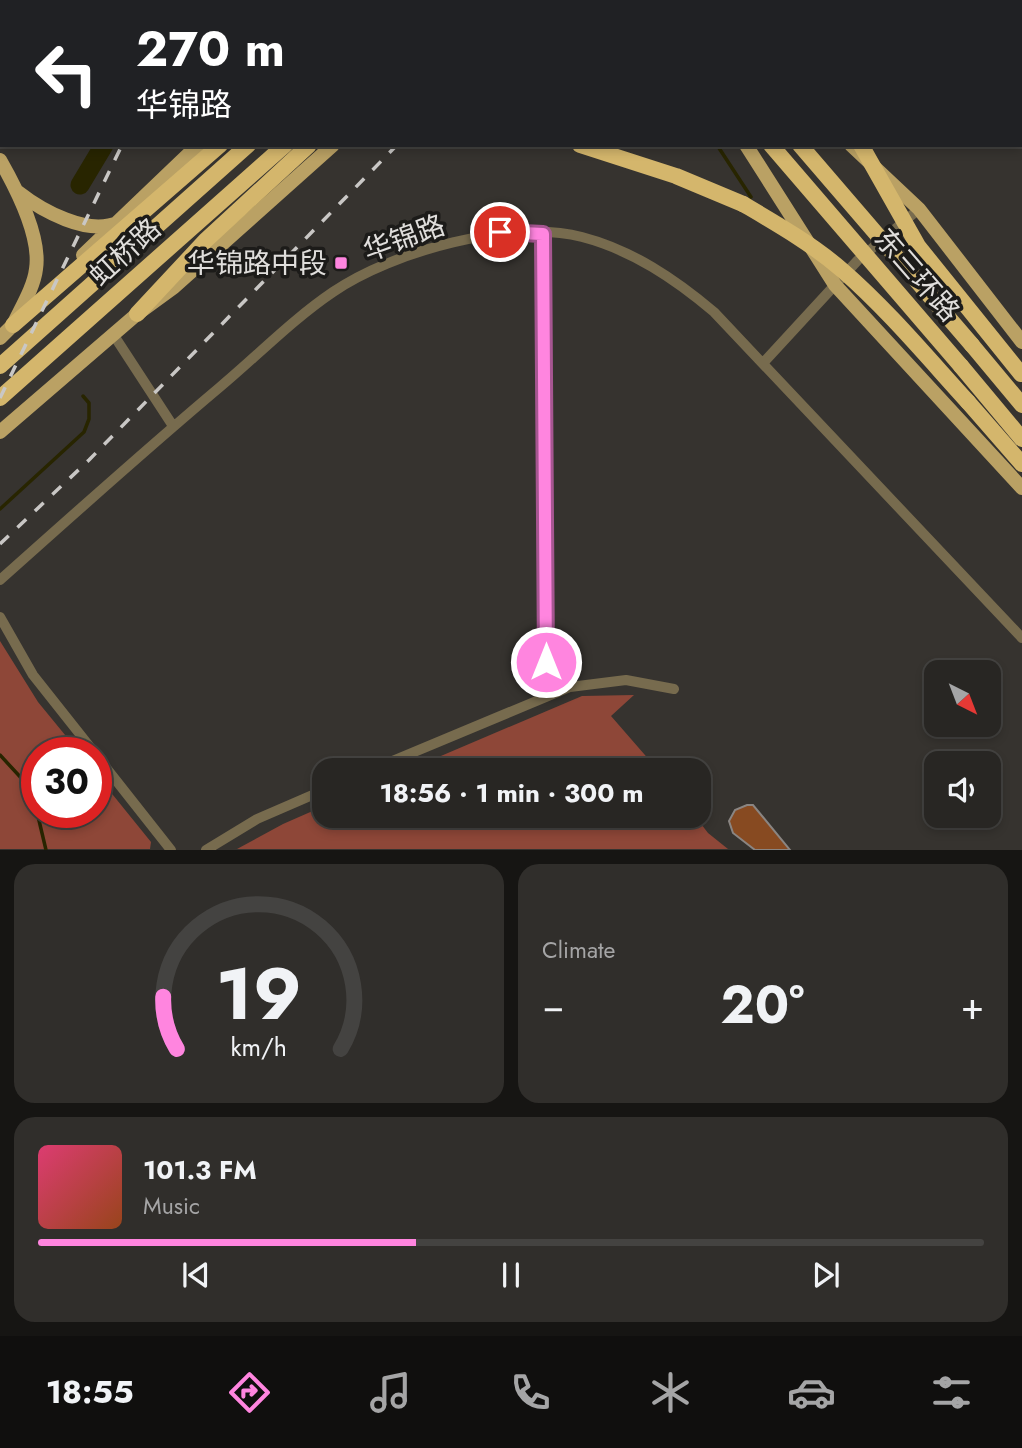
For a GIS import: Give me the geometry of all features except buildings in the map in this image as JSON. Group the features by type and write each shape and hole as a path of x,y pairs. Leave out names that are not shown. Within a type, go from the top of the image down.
{"highway":[{"path":"13,325 218,147"},
{"name":"虹桥路","path":"0,366 246,147"},
{"name":"虹桥路","path":"0,398 283,147"},
{"path":"137,314 205,241 307,147"},
{"path":"586,147 713,190 743,204 805,241 868,294 1022,464"},
{"name":"东三环路","path":"773,147 1022,439"},
{"name":"东三环路","path":"802,147 1022,405"},
{"path":"862,147 918,246 1021,375"}],"main road":[{"path":"0,338 196,147"},
{"path":"0,432 137,314 174,287 331,147"},
{"path":"747,147 835,285 1022,488"},
{"path":"853,147 919,209 1022,342"},
{"path":"0,160 18,192 37,253 36,272 13,325"},
{"path":"18,192 39,209 77,223 114,224 161,198"}],"street":[{"path":"764,362 858,260 919,209"},
{"name":"华锦路","path":"0,580 173,426 334,291 394,262 446,244 500,232 580,236 613,247 662,271 715,312 1022,638"},
{"path":"543,234 546,662 554,693"},
{"path":"113,334 173,426"},
{"path":"0,617 33,674 82,737"},
{"path":"400,758 554,693 600,681 626,680 674,689"},
{"path":"112,775 171,849"},
{"path":"206,849 257,819 312,795"}],"shaded area":[{"path":"0,641 38,702 67,737 21,737 21,828 112,828 112,794 151,842 150,849 0,849"},
{"path":"634,695 611,716 648,758 436,758 582,696"},
{"path":"312,811 312,828 704,828 728,849 237,849"}],"waterway":[{"path":"80,185 103,147"},
{"path":"718,147 751,197"},
{"path":"0,509 84,432 89,419 89,403 83,396"},
{"path":"0,755 21,778"},
{"path":"41,828 46,850"}],"railway":[{"path":"0,398 121,147"},
{"path":"0,544 89,460 395,147"}],"place":[{"name":"华锦路中段","path":"341,263"}],"route":[{"path":"500,232 543,234 547,504 546,662"}]}
